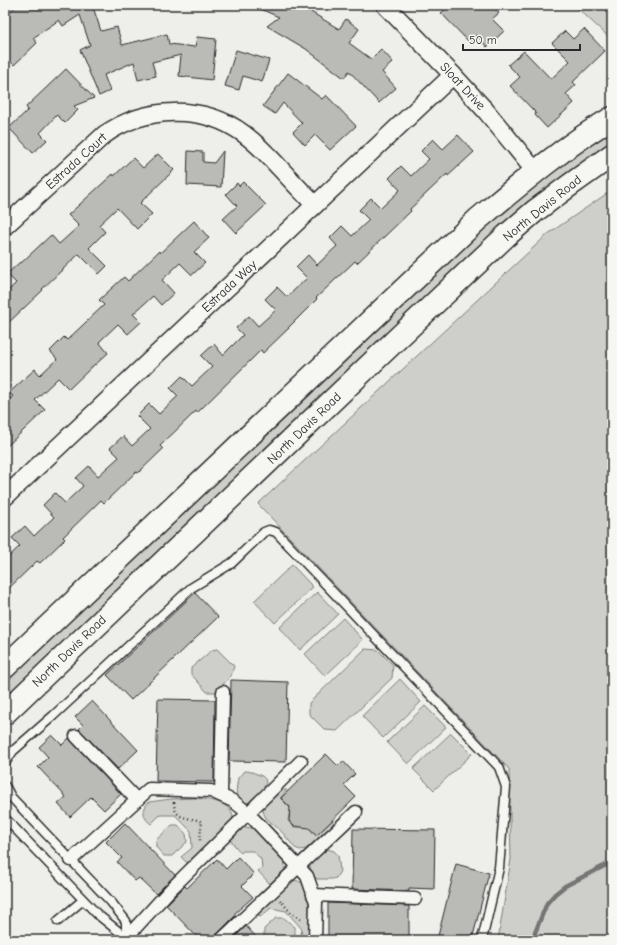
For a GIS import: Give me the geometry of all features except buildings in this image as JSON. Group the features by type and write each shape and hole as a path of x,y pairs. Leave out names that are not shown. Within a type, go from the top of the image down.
{"highway":[{"path":"5,667 477,220 535,171 575,142 612,118"},
{"name":"North Davis Road","path":"5,712 506,236 558,193 612,155"}],"street":[{"name":"Sloat Drive","path":"385,5 486,111 535,171"},
{"name":"Estrada Way","path":"5,497 453,75"},
{"name":"Estrada Court","path":"5,226 104,134 113,128 136,118 169,112 199,114 222,121 242,133 262,150 315,205"},
{"path":"221,795 223,692"},
{"path":"76,736 137,800"},
{"path":"129,939 170,890 301,761"},
{"path":"71,860 149,789 212,791 233,801 248,813 307,876 316,902 315,934"},
{"path":"221,940 356,812"},
{"path":"313,895 415,899"}],"lane":[{"path":"5,763 13,751 53,716 191,588 232,563 264,532 268,530 276,532 499,767 506,787 499,868 482,940"},
{"path":"5,786 11,797 111,902 126,921 129,939"},
{"path":"5,818 97,914 129,939"},
{"path":"58,921 83,900"}],"path":[{"path":"174,790 175,811 181,816 202,822 200,843 202,850 206,855"},
{"path":"272,892 292,914 304,921 315,934"}],"shaded area":[{"path":"574,5 612,5 612,40"},
{"path":"612,129 612,143 480,246 249,464 5,698 5,679 434,272 524,193"},
{"path":"612,190 612,940 498,940 511,859 509,769 258,504 548,234"},
{"path":"292,565 313,587 275,623 254,601"},
{"path":"317,592 338,614 300,650 279,628"},
{"path":"343,618 363,640 325,676 305,654"},
{"path":"217,649 234,666 231,676 216,692 207,692 191,674 191,668 212,650"},
{"path":"365,649 378,650 393,665 392,678 337,731 325,730 309,714 309,703"},
{"path":"400,679 421,702 383,738 362,716"},
{"path":"425,706 446,727 408,764 387,742"},
{"path":"451,733 472,754 434,790 413,769"},
{"path":"244,771 262,776 266,781 262,791 249,803 240,800 236,788 238,778"},
{"path":"282,790 287,790 280,798 292,810 289,814 288,821 294,827 303,827 306,825 316,836 333,820 333,825 306,849 300,850 295,848 281,831 266,818 264,814 263,811 265,806"},
{"path":"195,798 223,804 228,808 233,817 230,824 187,863 181,857 192,848 191,831 175,815 160,815 151,824 144,815 144,810 149,802"},
{"path":"172,825 178,825 186,834 187,842 172,856 164,856 156,847 156,840"},
{"path":"244,827 252,828 283,860 285,864 284,872 270,884 258,871 262,868 261,859 253,851 243,851 241,853 230,840"},
{"path":"327,849 334,851 338,855 340,871 336,878 317,879 310,873 310,862"},
{"path":"295,880 303,884 309,903 310,940 300,940 302,929 286,911 271,908 260,917 257,914 290,882"},
{"path":"276,918 284,918 295,927 295,935 290,940 266,940 264,937 264,929"}],"waterway":[{"path":"532,940 547,903 555,894 565,886 612,862"}]}
